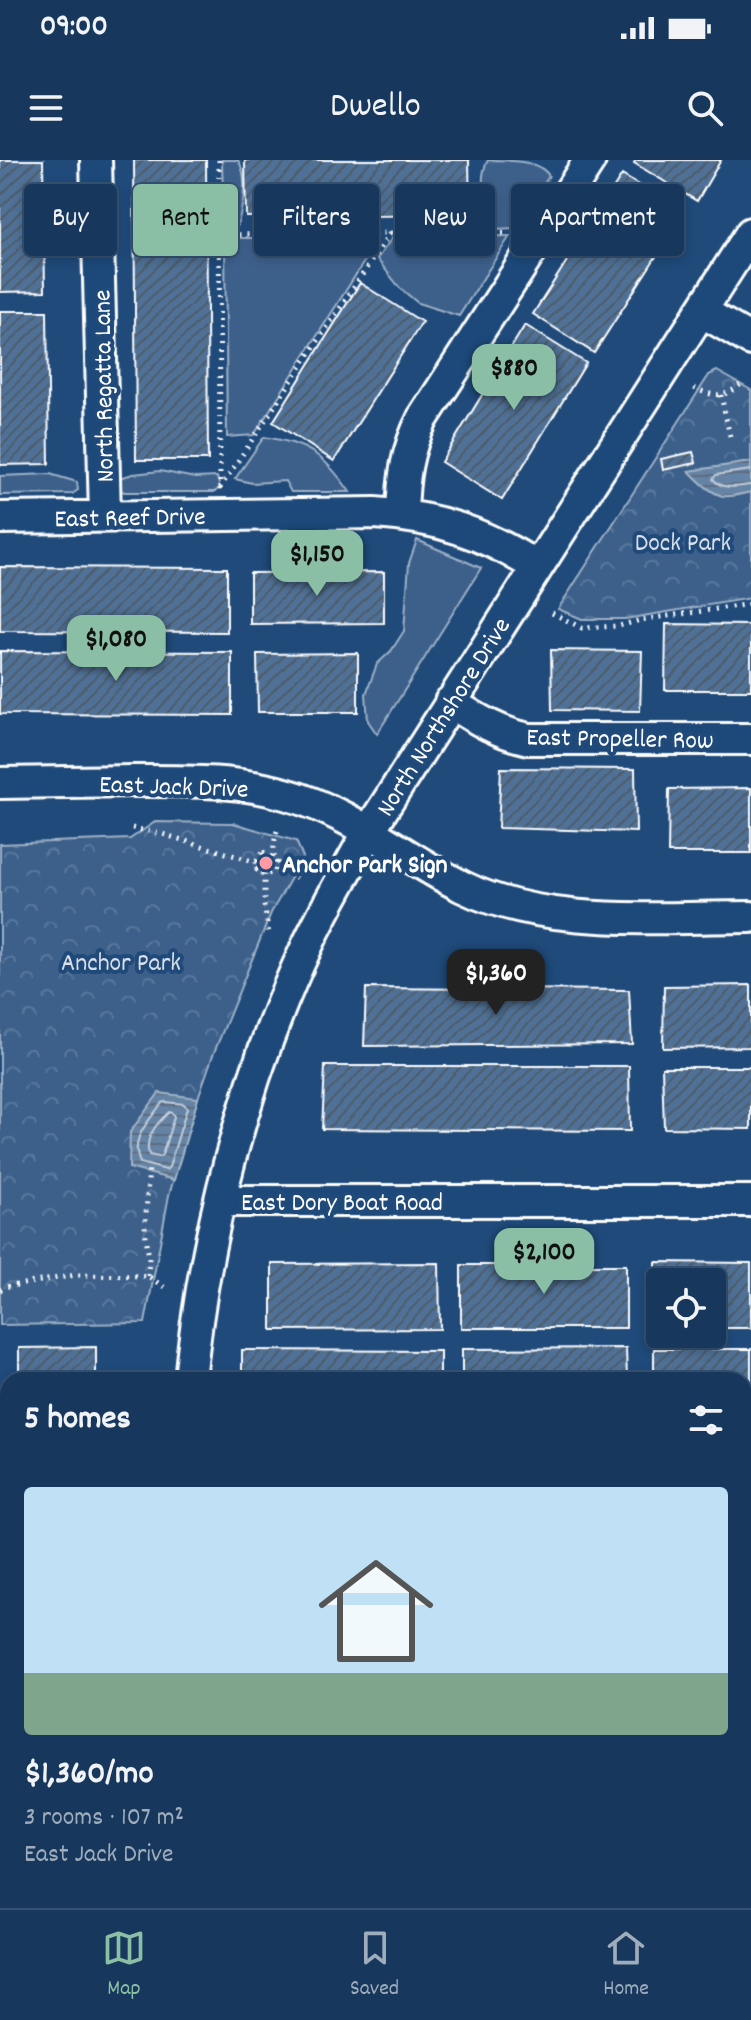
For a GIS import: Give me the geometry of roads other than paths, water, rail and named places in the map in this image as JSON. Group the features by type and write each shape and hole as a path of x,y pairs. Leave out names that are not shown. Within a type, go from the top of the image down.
{"street":[{"name":"North Regatta Lane","path":"96,160 105,516"},
{"path":"402,515 405,469 423,418 583,162"},
{"name":"North Northshore Drive","path":"191,1372 199,1312 221,1201 242,1122 283,1001 307,946 369,831 751,233"},
{"path":"701,311 751,340"},
{"name":"East Reef Drive","path":"0,518 402,515 463,529 505,547 537,567"},
{"name":"East Propeller Row","path":"450,702 487,726 529,739 751,739"},
{"name":"East Jack Drive","path":"0,783 185,781 248,786 286,794 322,807 463,887 516,906 559,914 604,917 751,917"},
{"name":"East Dory Boat Road","path":"221,1201 751,1201"}],"water":[{"path":"751,462 751,492 733,496 713,492 689,471"},
{"path":"159,1093 198,1098 174,1180 129,1168 130,1132"}],"place":[{"name":"Anchor Park Sign","path":"266,863"}],"park label":[{"name":"Dock Park","path":"683,541"},
{"name":"Anchor Park","path":"121,961"}]}
